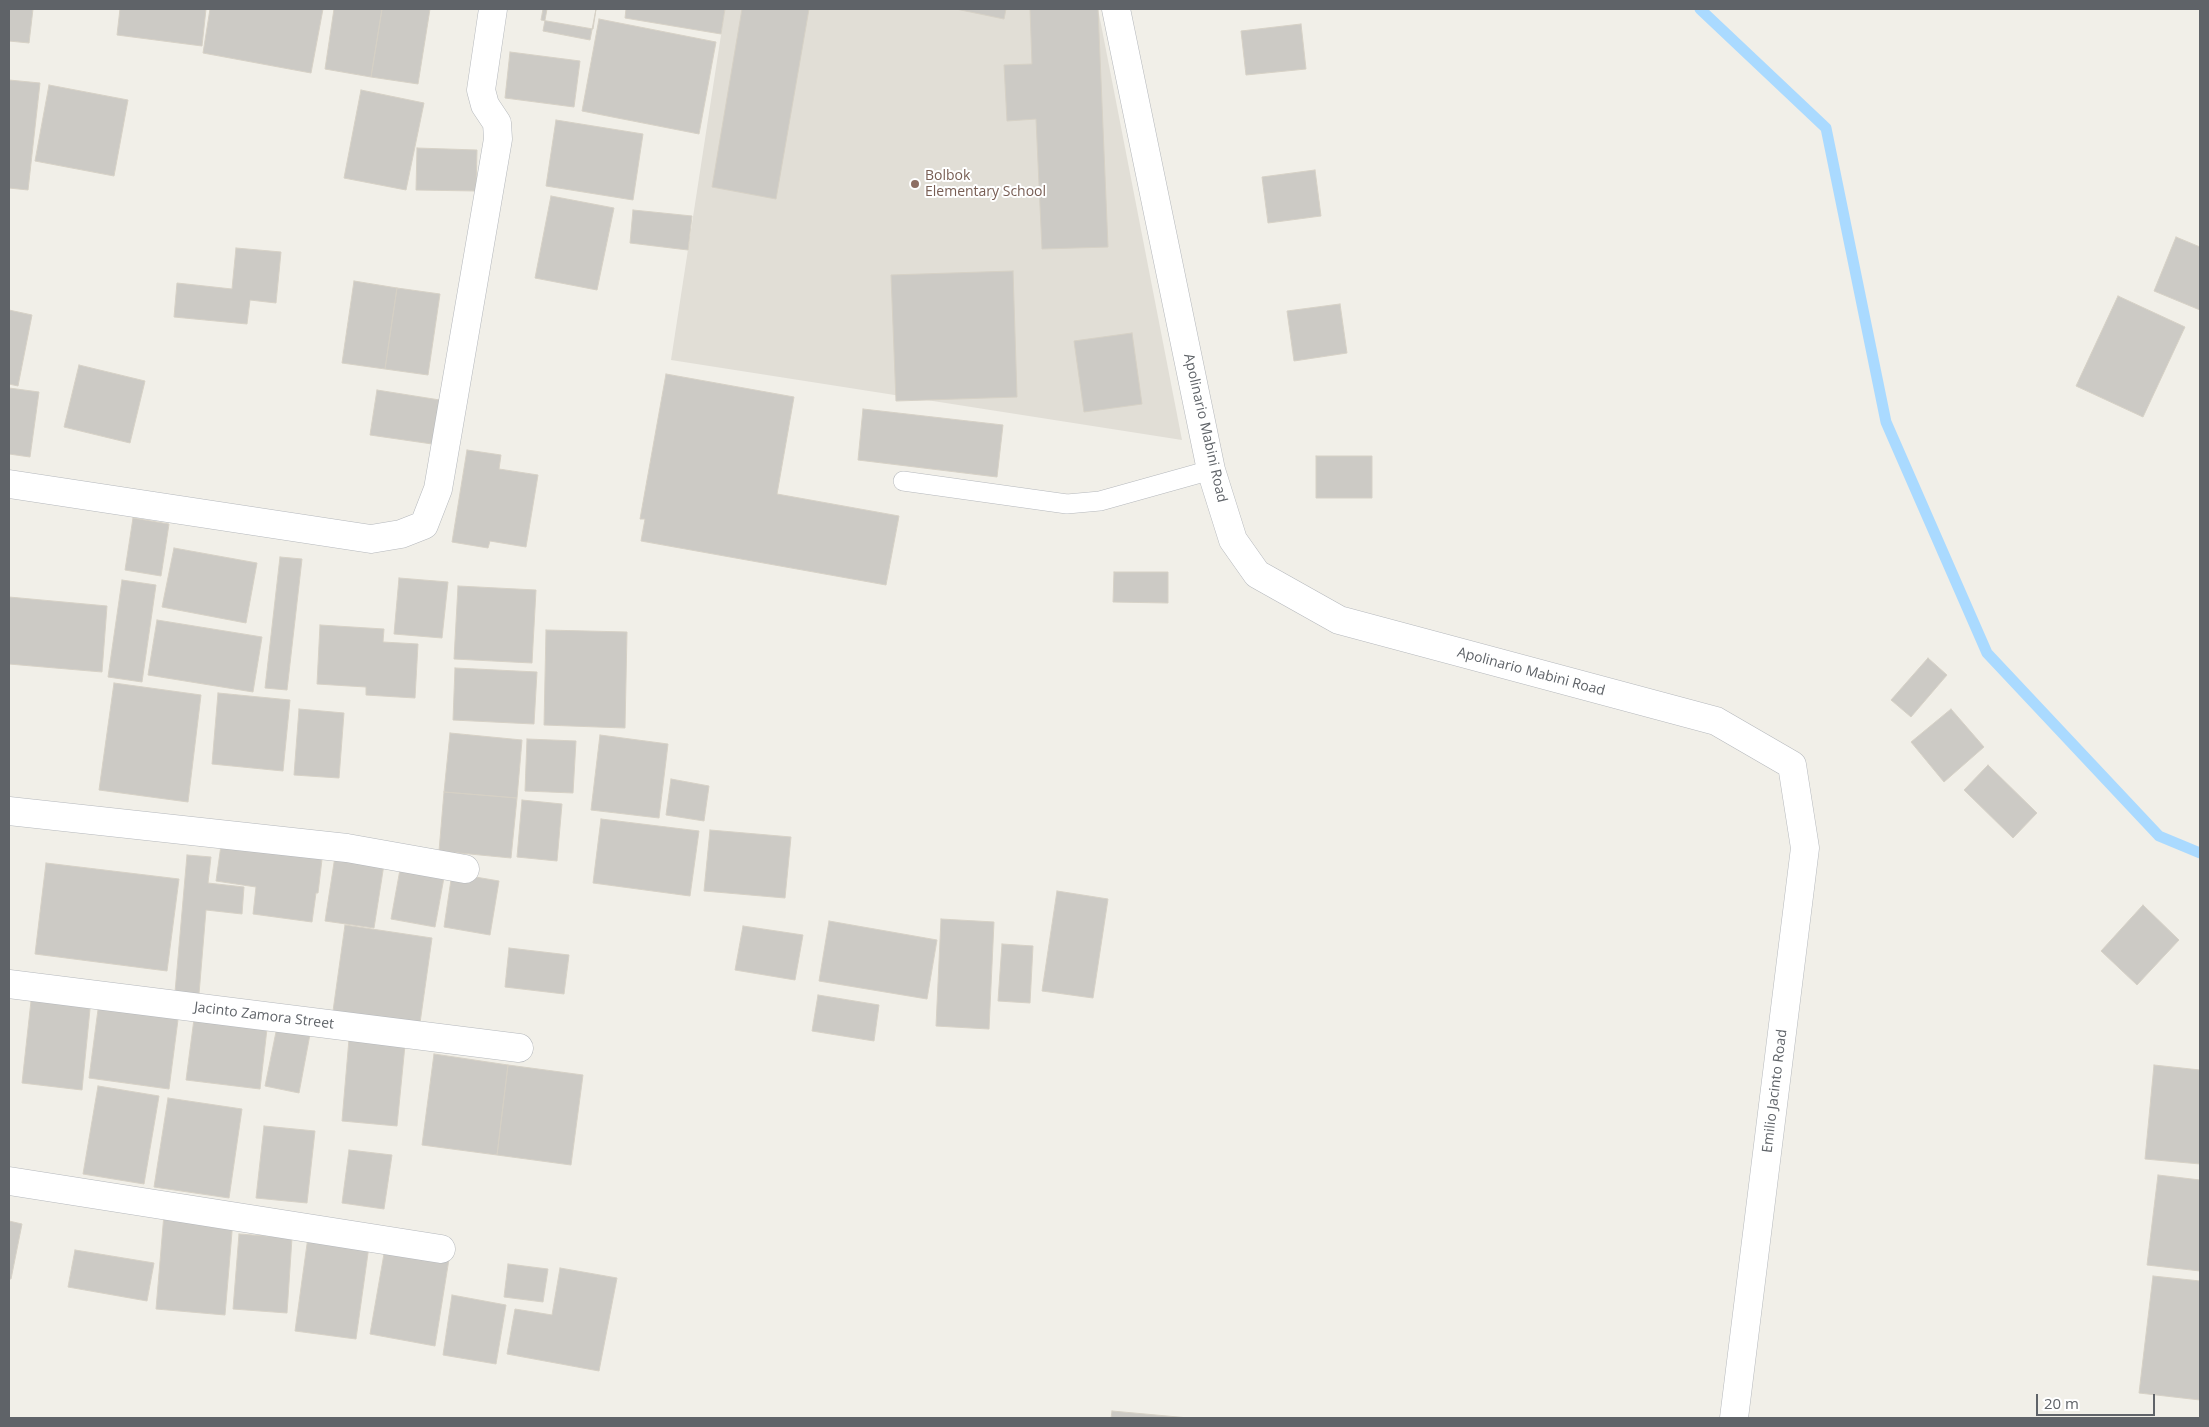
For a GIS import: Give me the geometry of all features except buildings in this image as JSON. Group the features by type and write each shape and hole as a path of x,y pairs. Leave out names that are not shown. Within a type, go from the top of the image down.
{"street":[{"path":"9,484 371,539 401,534 424,525 438,489 498,139 497,123 484,105 481,90 493,9"},
{"name":"Apolinario Mabini Road","path":"1116,9 1211,470 1233,540 1258,574 1340,620 1716,721 1792,765"},
{"name":"Emilio Jacinto Road","path":"1734,1418 1805,848 1792,765"},
{"path":"9,811 347,848 465,869"},
{"name":"Jacinto Zamora Street","path":"9,984 519,1048"},
{"path":"9,1181 442,1249"}],"lane":[{"path":"903,481 1067,504 1100,501 1211,470"}],"shaded area":[{"name":"Bolbok Elementary School","path":"725,9 1098,9 1182,440 671,360"}],"waterway":[{"path":"1700,9 1826,128 1886,422 1987,653 2159,836 2200,853"}],"place":[{"name":"Bolbok Elementary School","path":"915,184"}]}
